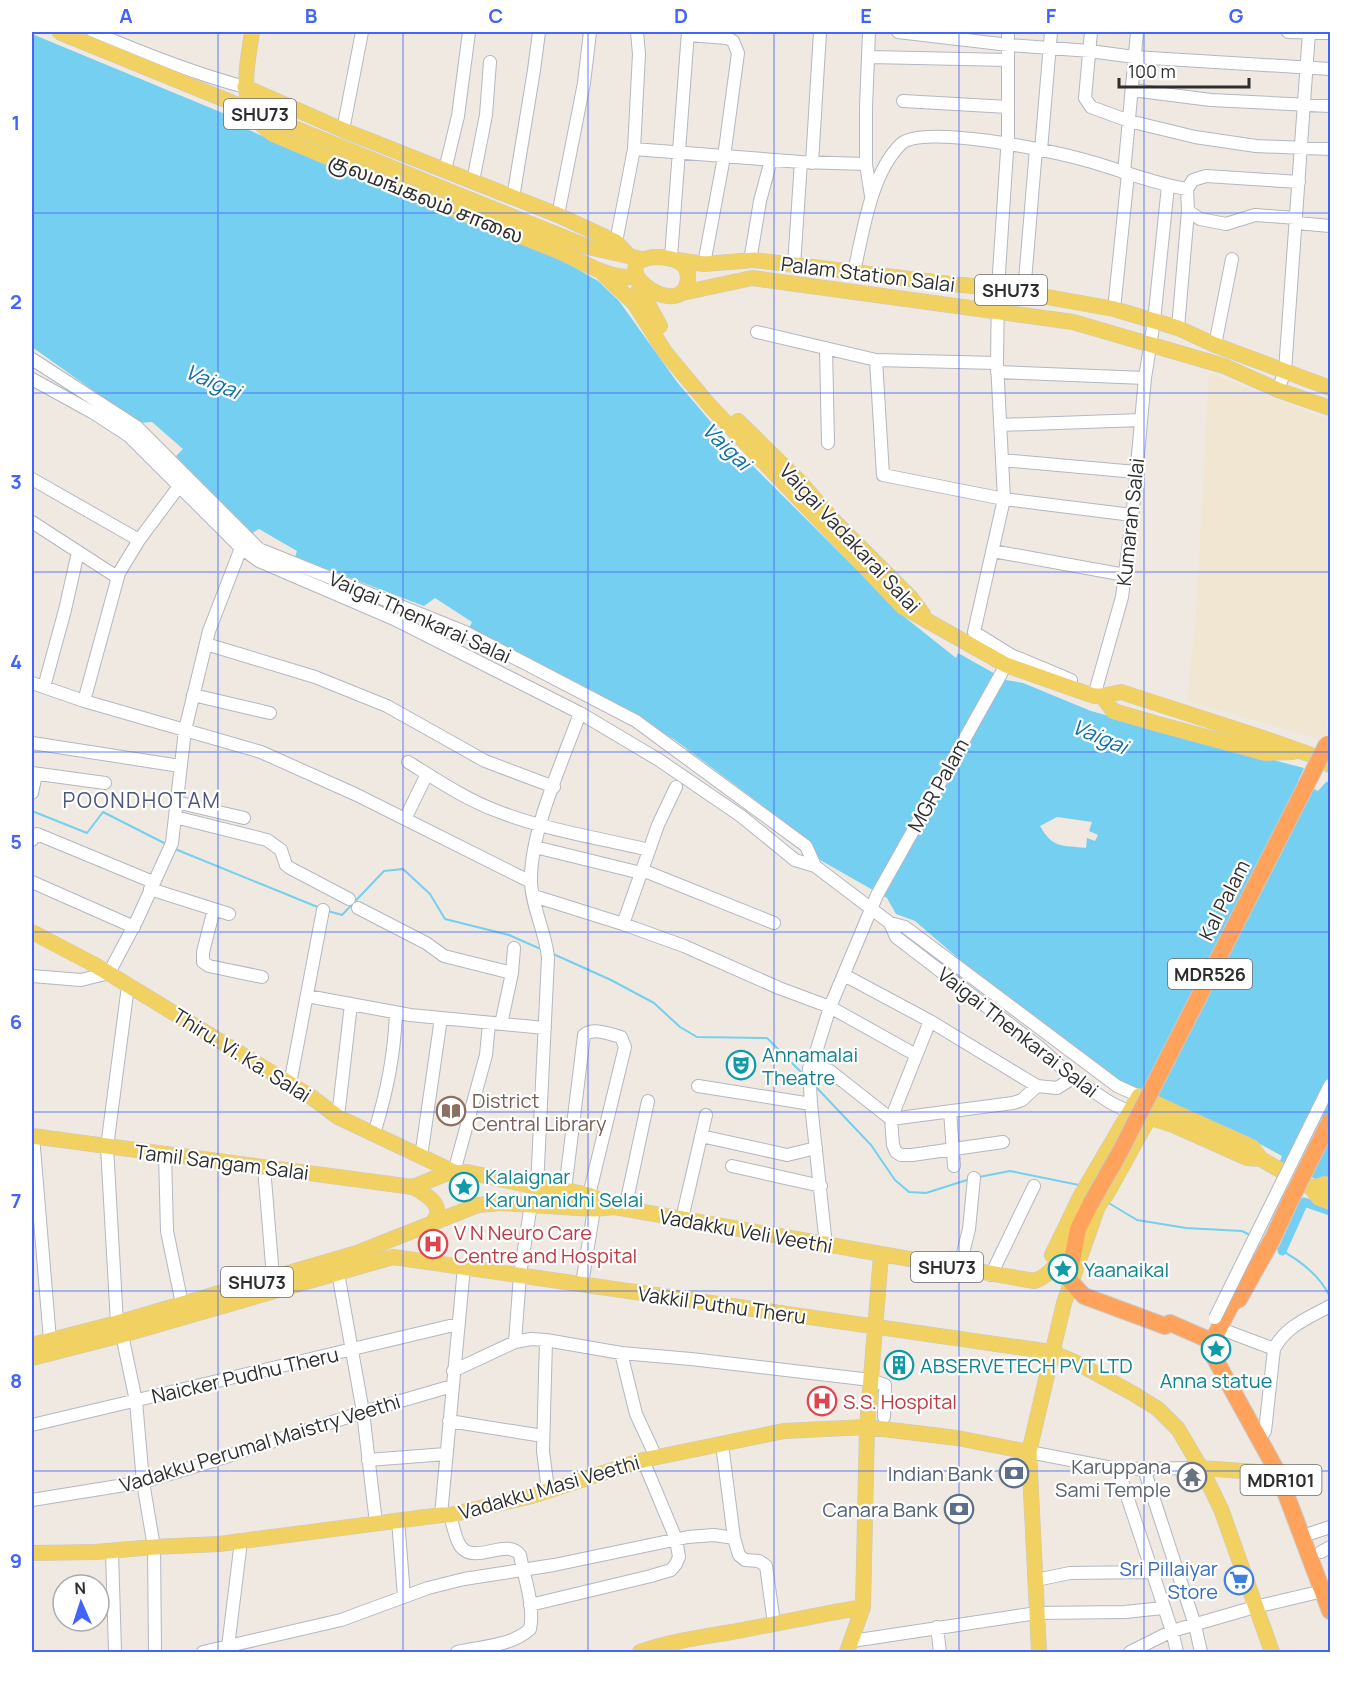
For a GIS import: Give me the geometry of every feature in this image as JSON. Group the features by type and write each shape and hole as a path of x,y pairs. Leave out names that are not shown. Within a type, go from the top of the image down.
{"highway":[{"name":"Kal Palam","path":"1090,1196 1119,1152 1329,739"},
{"path":"1071,1282 1084,1296 1165,1326 1170,1323 1217,1345 1232,1303 1239,1299 1269,1245 1330,1121"},
{"name":"MDR526","path":"1071,1282 1069,1276 1077,1229 1090,1196"},
{"name":"MDR101","path":"1217,1345 1283,1474 1327,1585"},
{"name":"MDR101","path":"1308,1534 1326,1550 1330,1611"}],"main road":[{"name":"SHU73","path":"59,32 588,247 635,257 674,259"},
{"name":"குலமங்கலம் சாலை","path":"252,32 244,87 259,126 273,134 454,210 562,252 601,273 640,282"},
{"name":"குலமங்கலம் சாலை","path":"244,87 343,130 558,215 616,242 635,257"},
{"name":"SHU73","path":"588,247 659,294 678,294"},
{"path":"635,257 638,263 635,269 640,282 635,304"},
{"name":"Palam Station Salai","path":"674,259 704,264 750,261 998,288 1114,309 1178,328 1215,345 1330,388"},
{"path":"663,330 664,310 687,285 688,276 685,267 674,259"},
{"name":"Vaigai Vadakarai Salai","path":"601,273 635,304 665,352 710,406 903,607 931,621 1003,670 1097,694 1121,692 1302,752 1330,765"},
{"name":"Palam Station Salai","path":"678,294 752,278 1073,322 1224,366 1278,390 1330,408"},
{"name":"Vaigai Vadakarai Salai","path":"640,282 647,302 673,347 718,403 800,482 835,522 931,621"},
{"name":"Thiru. Vi. Ka. Salai","path":"32,932 109,973 290,1084 338,1117 454,1172"},
{"path":"1050,1270 1051,1258 1090,1196 1139,1096"},
{"name":"Vaigai Thenkarai Salai","path":"1139,1096 1152,1110"},
{"path":"1090,1196 1108,1192 1152,1110"},
{"name":"Vaigai Thenkarai Salai","path":"1130,1112 1152,1110 1252,1147 1261,1159 1311,1188 1319,1198 1330,1202"},
{"name":"Tamil Sangam Salai","path":"32,1136 107,1148 413,1187"},
{"path":"413,1187 454,1172 466,1172 537,1187 566,1190 591,1202"},
{"path":"1311,1188 1325,1184 1330,1186"},
{"path":"413,1187 434,1202 437,1208 437,1218 432,1223"},
{"path":"1039,1653 1029,1452 1090,1196"},
{"name":"Vadakku Veli Veethi","path":"32,1358 120,1329 182,1304 357,1253 478,1205 501,1203 591,1202 1012,1279 1034,1281"},
{"name":"MDR526","path":"1034,1281 1042,1279 1059,1261 1077,1229"},
{"path":"393,1257 392,1246 395,1238"},
{"path":"850,1647 862,1607 867,1427 881,1255"},
{"name":"Vadakku Veli Veethi","path":"32,1345 120,1329 393,1257"},
{"name":"Vakkil Puthu Theru","path":"393,1257 1051,1352 1077,1363 1158,1409 1178,1429 1221,1509 1272,1653"},
{"path":"1064,1303 1072,1296 1084,1296"},
{"name":"Vadakku Masi Veethi","path":"32,1553 112,1551 242,1541 446,1515 532,1496 649,1459 784,1431 867,1427 957,1438 1029,1452"},
{"path":"1201,1468 1283,1474"},
{"path":"640,1653 660,1645 693,1637 726,1633 862,1607"}],"street":[{"path":"93,32 143,53 244,87"},
{"path":"343,130 362,32"},
{"path":"445,170 458,116 469,32"},
{"path":"513,198 539,32"},
{"path":"558,215 584,83 590,32"},
{"path":"616,242 634,149 639,54 637,32"},
{"path":"794,265 820,32"},
{"path":"869,32 866,164 871,196"},
{"path":"906,32 962,35 1009,45 1134,57 1330,69"},
{"path":"1008,32 1007,144 998,288 997,368 1004,500 974,632 1011,655 1097,694"},
{"path":"1024,293 1051,32"},
{"path":"1091,32 1086,92 1086,103 1091,107 1129,121 1223,142 1256,146 1330,149"},
{"path":"1114,309 1137,32"},
{"path":"1288,32 1330,33"},
{"path":"1278,390 1285,371 1309,32"},
{"path":"674,259 688,33 727,38 737,46 738,53 724,157 704,264"},
{"path":"870,57 1008,60"},
{"path":"473,181 486,115 490,62"},
{"path":"1132,90 1211,100 1330,106"},
{"path":"903,102 1008,107"},
{"path":"854,272 871,196 892,154 903,142 917,137 932,135 1039,150 1077,158 1168,186 1187,189"},
{"path":"634,149 724,157 866,164"},
{"path":"750,261 760,201 771,160"},
{"path":"1178,328 1188,211 1187,189 1192,180 1206,176 1299,182"},
{"name":"Kumaran Salai","path":"1097,694 1122,597 1168,186"},
{"path":"1188,211 1200,219 1226,224 1255,215 1330,226"},
{"path":"1215,345 1232,259"},
{"path":"757,332 876,360 1145,378"},
{"path":"826,348 828,443"},
{"name":"Vaigai Thenkarai Salai","path":"32,359 138,428 259,549 465,632 636,721 806,846 815,866"},
{"path":"876,360 883,475 1004,500 1132,515"},
{"name":"Vaigai Thenkarai Salai","path":"32,379 92,412 129,436 241,548 260,561 394,619 580,713 668,766 741,816 795,860 815,866 890,923 905,927 1117,1086 1139,1096"},
{"path":"1000,425 1141,420"},
{"path":"1002,460 1136,472"},
{"path":"32,479 139,540"},
{"path":"84,701 117,577 139,540 180,485"},
{"path":"32,522 117,577"},
{"path":"32,976 81,980 109,973 134,927 170,847 185,730 193,695 206,644 241,548"},
{"path":"993,551 1125,575"},
{"path":"44,687 78,552"},
{"path":"206,644 315,677 387,706 485,761 554,787"},
{"name":"MGR Palam","path":"811,1067 831,1006 877,895 1003,670"},
{"path":"32,683 84,701 261,752 357,795 531,882"},
{"path":"193,695 270,713"},
{"path":"537,1187 548,952 531,882 535,847 541,825 580,713"},
{"path":"32,743 180,766"},
{"path":"408,762 485,806 541,825 649,850"},
{"path":"32,793 34,774 105,783"},
{"path":"405,819 427,774"},
{"path":"623,924 658,825 676,787"},
{"path":"176,802 244,818"},
{"path":"175,817 267,840 281,850 286,865 290,868 426,943 444,956 512,974"},
{"path":"32,840 37,834 151,886 229,914"},
{"path":"535,847 642,871 715,897 774,923"},
{"path":"32,882 134,927"},
{"path":"534,896 684,946 779,988 831,1006 916,1055"},
{"path":"214,909 203,952 203,962 209,966 262,977"},
{"path":"290,1084 323,910"},
{"name":"Vaigai Thenkarai Salai","path":"890,923 896,937 1038,1046 1073,1078 1111,1103 1130,1112"},
{"path":"454,1172 495,1024 512,974 514,948"},
{"path":"844,975 930,1021 1037,1086 1057,1088 1073,1078"},
{"path":"129,986 107,1148 120,1329 136,1401 143,1482 154,1547 155,1653"},
{"path":"307,996 396,1013 545,1028"},
{"path":"338,1117 351,1004"},
{"path":"374,1134 390,1076 394,1053 396,1013"},
{"path":"421,1157 441,1018"},
{"path":"930,1021 891,1119 893,1145 896,1152 901,1155 912,1155 1003,1142"},
{"path":"566,1190 584,1035 591,1030 621,1037 625,1047 591,1202 582,1284"},
{"path":"826,1245 811,1104 811,1067 830,1071 891,1119 1022,1100 1037,1086"},
{"path":"1215,1318 1330,1085"},
{"path":"698,1086 811,1104"},
{"path":"620,1208 648,1101"},
{"path":"950,1111 954,1166"},
{"path":"682,1219 706,1115"},
{"path":"32,1136 50,1340"},
{"path":"701,1136 787,1155 816,1148"},
{"path":"165,1154 167,1230 182,1304"},
{"path":"732,1166 821,1186"},
{"path":"264,1167 273,1277"},
{"path":"959,1269 969,1229 974,1178"},
{"path":"991,1275 1034,1186"},
{"path":"515,1342 520,1275 531,1204"},
{"path":"457,1653 476,1647 504,1648 530,1629 530,1605 520,1555 515,1549 478,1553 463,1550 446,1515 446,1454 464,1267"},
{"path":"338,1273 363,1412 376,1523"},
{"path":"1262,1435 1274,1349 1280,1338 1294,1324 1330,1306"},
{"name":"Naicker Pudhu Theru","path":"32,1425 458,1324"},
{"path":"453,1371 515,1342 546,1340 621,1353 871,1380 885,1385 884,1417"},
{"path":"546,1340 543,1436 548,1490"},
{"path":"1217,1345 1274,1349"},
{"path":"530,1605 671,1570 678,1557 676,1539 649,1459 621,1353"},
{"name":"Vadakku Perumal Maistry Veethi","path":"32,1500 143,1482 452,1386"},
{"path":"449,1421 543,1436"},
{"path":"722,1444 734,1538 742,1558 766,1566 774,1623"},
{"path":"1029,1452 1118,1468 1201,1468"},
{"path":"368,1460 446,1454"},
{"path":"1118,1468 1172,1631 1177,1653"},
{"path":"1144,1469 1195,1625 1200,1653"},
{"path":"398,1520 404,1596"},
{"path":"1308,1534 1330,1527"},
{"path":"207,1652 341,1620 404,1596 464,1579 676,1539 714,1535 734,1538"},
{"path":"228,1647 242,1541"},
{"path":"112,1551 115,1653"},
{"path":"1036,1580 1070,1574 1151,1572"},
{"path":"1130,1653 1172,1631 1327,1585"},
{"path":"850,1647 937,1627 1037,1613 1125,1612 1163,1608"},
{"path":"937,1627 940,1653"}],"shaded area":[{"path":"1209,373 1330,420 1330,710 1326,726 1330,728 1330,742 1187,701 1196,616"}],"water":[{"name":"Vaigai","path":"32,34 230,116 247,129 273,141 565,262 598,281 619,301 677,382 721,434 902,615 956,658 958,653 1006,680 1023,683 1091,711 1304,768 1298,781 1318,791 1330,781 1330,1181 1321,1182 1280,1161 1282,1156 1247,1137 1120,1084 988,984 915,921 896,914 887,898 820,860 807,839 675,740 595,692 469,628 472,622 435,598 424,606 295,557 297,551 259,529 249,535 176,456 183,449 152,422 139,423 32,347","holes":["1057,817 1092,822 1089,831 1098,835 1095,841 1087,838 1086,848 1064,846 1054,842 1040,826"]}],"waterway":[{"path":"32,811 87,833 103,812 168,845"},
{"path":"175,849 320,908"},
{"path":"328,911 342,915 384,871 403,869 430,894 445,919 509,935 543,950"},
{"path":"551,953 611,980 654,1003 680,1027 697,1037 767,1038 803,1074"},
{"path":"816,1087 871,1145 895,1180 909,1192 926,1193 970,1179"},
{"path":"979,1177 1010,1171 1079,1185"},
{"path":"1107,1202 1137,1220 1186,1228 1242,1231 1250,1235"},
{"path":"1282,1251 1304,1202 1330,1211"},
{"path":"1277,1248 1308,1268 1330,1297"}],"place":[{"name":"Annamalai Theatre","path":"741,1065"},
{"name":"District Central Library","path":"451,1111"},
{"name":"Kalaignar Karunanidhi Selai","path":"464,1187"},
{"name":"V N Neuro Care Centre and Hospital","path":"433,1244"},
{"name":"Yaanaikal","path":"1063,1269"},
{"name":"Anna statue","path":"1216,1349"},
{"name":"ABSERVETECH PVT LTD","path":"899,1365"},
{"name":"S.S. Hospital","path":"822,1401"},
{"name":"Indian Bank","path":"1014,1473"},
{"name":"Karuppana Sami Temple","path":"1192,1477"},
{"name":"Canara Bank","path":"959,1509"},
{"name":"Sri Pillaiyar Store","path":"1239,1580"}],"district":[{"name":"POONDHOTAM","path":"142,800"}]}
